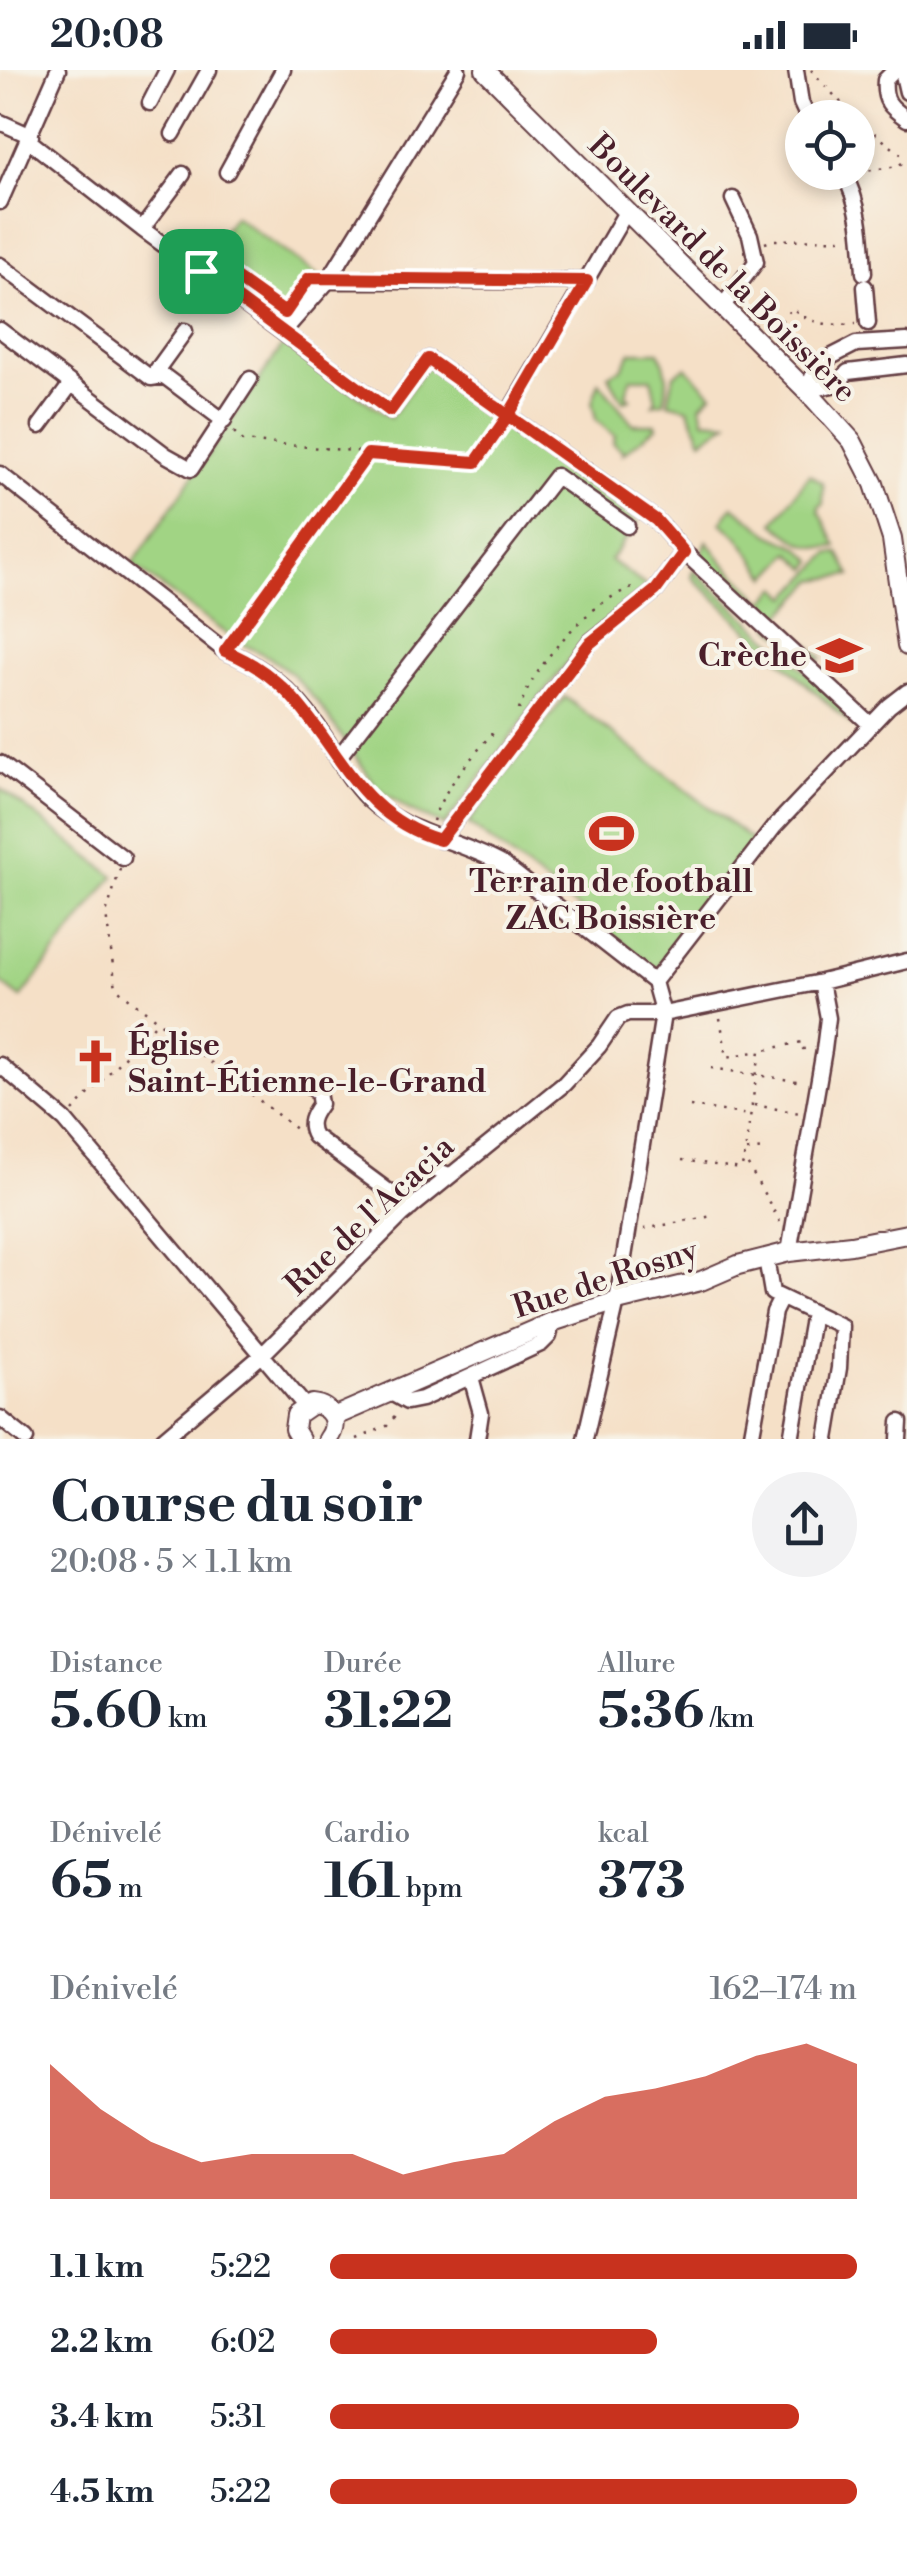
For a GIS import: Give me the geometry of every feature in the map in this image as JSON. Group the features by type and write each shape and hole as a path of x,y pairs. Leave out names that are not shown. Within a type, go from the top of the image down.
{"main road":[{"name":"Boulevard de la Boissière","path":"485,70 807,391 852,441 874,484 892,539 907,646"},
{"name":"Rue de Rosny","path":"333,1417 552,1322 617,1301 701,1281 790,1252 907,1234"},
{"path":"293,1438 296,1415 305,1406 318,1405 333,1417 328,1439"}],"street":[{"path":"1,195 58,70"},
{"path":"150,103 168,70"},
{"path":"174,134 209,70"},
{"path":"227,172 283,70"},
{"path":"283,332 328,281 458,70"},
{"path":"796,70 801,100"},
{"path":"895,70 884,80 886,103 907,119"},
{"path":"907,70 907,92"},
{"path":"0,122 30,138 142,228 390,411 428,359 656,520 684,552 871,725"},
{"path":"142,228 184,174"},
{"path":"852,190 862,238 868,323"},
{"path":"722,308 756,262 733,200"},
{"path":"508,416 626,212"},
{"path":"0,264 152,378 164,376 224,421"},
{"path":"328,281 587,281"},
{"path":"0,330 166,455 191,469 250,379"},
{"path":"152,378 186,331"},
{"path":"807,391 817,364 856,344 907,340"},
{"path":"807,391 836,384 848,372 907,365"},
{"path":"40,426 71,384"},
{"path":"0,474 225,651 261,668 279,682 307,712 365,796 393,819 436,838 478,850 504,865 654,982 663,1014 617,1301 586,1439"},
{"path":"338,758 556,476 627,526"},
{"path":"436,838 589,644 661,584 684,552"},
{"path":"654,982 774,828 907,692"},
{"path":"0,763 124,858"},
{"name":"Rue de l'Acacia","path":"163,1439 262,1355 407,1211 564,1084 600,1046 618,1018 628,1014 663,1014 907,961"},
{"path":"790,1252 828,1018 821,982"},
{"path":"0,1065 65,1120 305,1406"},
{"path":"310,1087 318,1092 320,1104 312,1116 310,1129 314,1136 407,1211"},
{"path":"411,1185 431,1168 449,1175"},
{"path":"370,1188 407,1211"},
{"path":"766,1258 772,1293 840,1326 842,1338 828,1439"},
{"path":"752,1439 774,1312 781,1298"},
{"path":"791,1439 812,1313"},
{"path":"389,1392 413,1402 528,1352 548,1339 552,1322"},
{"path":"471,1377 480,1413 477,1439"},
{"path":"0,1418 26,1439"},
{"path":"899,1439 900,1422"}],"path":[{"path":"811,70 839,100"},
{"path":"875,134 907,159 898,166 875,169"},
{"path":"754,248 774,240 862,238"},
{"path":"201,271 211,260 285,313"},
{"path":"781,322 792,308 808,321 833,326 868,323"},
{"path":"224,421 243,442 476,462 508,416"},
{"path":"225,651 368,454"},
{"path":"518,714 523,697 577,621 599,603 630,588 661,584"},
{"path":"436,838 433,818 440,803 491,734 505,744"},
{"path":"124,858 106,914 116,988 310,1140"},
{"path":"716,1002 727,1057 736,1072"},
{"path":"65,1120 158,1021"},
{"path":"727,1057 802,1042 803,1049 824,1050"},
{"path":"682,1160 741,1169 760,1051"},
{"path":"711,1068 818,1084"},
{"path":"752,1104 813,1115"},
{"path":"690,1106 750,1116"},
{"path":"746,1151 764,1148"},
{"path":"744,1158 784,1230 790,1252"},
{"path":"628,1232 712,1216"}],"green space":[{"path":"234,216 319,276 287,320 202,260"},
{"path":"285,342 390,418 428,364 638,522 610,560 650,589 584,640 444,826 409,810 377,787 319,704 291,673 236,641 132,565"},
{"path":"631,352 659,352 667,377 664,402 653,404 656,400 651,378 631,378 626,394 630,399 623,401 608,375 622,368"},
{"path":"686,367 712,394 701,405 704,420 728,422 702,440 688,408 668,403 674,374"},
{"path":"599,382 633,424 657,427 622,454 613,443 615,436 596,420 592,402"},
{"path":"810,474 823,483 823,505 819,511 837,546 811,546 774,523"},
{"path":"733,506 770,534 799,547 814,561 808,569 791,553 768,577 737,535 721,523"},
{"path":"707,541 764,602 756,611 700,557"},
{"path":"830,553 839,553 851,575 815,580 780,617 822,658 811,664 771,626 779,616 764,602 778,587 788,597"},
{"path":"694,570 850,712 851,724 692,577"},
{"name":"Terrain de football ZAC Boissière","path":"565,697 754,842 657,969 468,823"},
{"path":"0,788 114,876 21,998 0,982"}],"place":[{"name":"Crèche","path":"840,655"},
{"name":"Terrain de football ZAC Boissière","path":"611,833"},
{"name":"Église Saint-Étienne-le-Grand","path":"95,1062"}],"route":[{"path":"201,271 211,260 285,313 309,278 587,281 508,416 476,462 368,454 225,651 261,668 290,692 365,796 393,819 440,840 589,644 656,590 684,552 656,520 508,416 428,359 390,411 201,271"}]}
